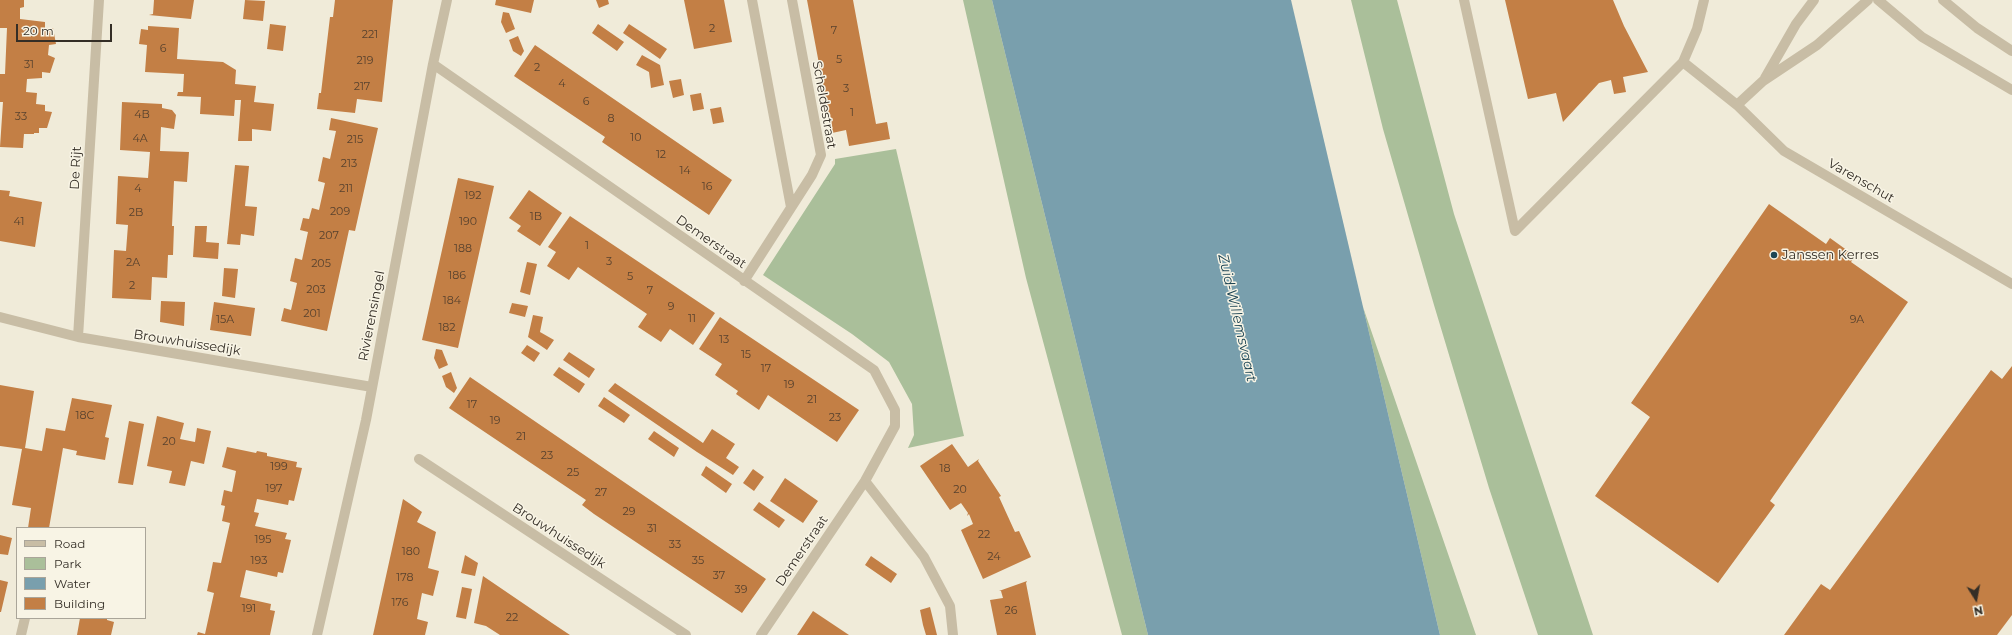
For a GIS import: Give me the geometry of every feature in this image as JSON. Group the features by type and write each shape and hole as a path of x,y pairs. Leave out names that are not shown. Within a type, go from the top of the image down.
{"street":[{"name":"De Rijt","path":"78,337 99,0"},
{"name":"Rivierensingel","path":"317,635 372,387 433,64 447,0"},
{"path":"752,0 791,207"},
{"name":"Scheldestraat","path":"744,281 812,175 821,155 792,0"},
{"path":"1464,0 1515,231 1684,62 1697,29 1704,0"},
{"path":"1763,81 1796,24 1814,0"},
{"path":"1738,105 1763,81 1817,45 1868,0"},
{"path":"1878,0 1922,37 2012,90"},
{"path":"1943,0 1977,28 2012,51"},
{"name":"Varenschut","path":"1684,62 1738,105 1784,152 2012,284"},
{"name":"Demerstraat","path":"433,64 874,370 895,410 895,426 864,481 761,635"},
{"name":"Brouwhuissedijk","path":"0,317 78,337 372,387"},
{"name":"Brouwhuissedijk","path":"418,459 686,635"},
{"path":"864,481 924,557 950,606 953,635"},
{"path":"21,635 25,619"}],"green space":[{"path":"963,0 992,0 1148,635 1122,635 1026,278"},
{"path":"1351,0 1397,0 1454,214 1593,635 1538,635 1489,488 1434,305 1383,129"},
{"path":"896,149 964,436 908,448 914,435 912,404 889,362 852,334 763,275 835,164 835,159"},
{"path":"1363,307 1476,635 1440,635"}],"water":[{"name":"Zuid-Willemsvaart","path":"992,0 1291,0 1440,635 1148,635"}],"building":[{"path":"0,0 24,0 24,7 20,8 20,19 45,22 45,28 53,28 56,44 49,45 48,55 55,58 50,73 42,72 42,78 27,79 26,92 37,93 36,104 45,105 45,111 52,112 47,128 39,128 39,133 24,134 23,148 0,147 3,102 0,102 0,74 5,74 7,28 0,28"},
{"path":"154,0 194,0 191,19 149,15 153,14"},
{"path":"245,0 265,1 263,21 243,19"},
{"path":"335,0 393,0 382,102 357,99 355,113 317,109 319,93 321,93 330,17 333,17"},
{"path":"496,0 534,0 531,13 495,5"},
{"path":"596,0 608,0 609,4 599,8"},
{"path":"684,0 724,0 732,42 694,49"},
{"path":"807,0 853,0 876,124 887,122 890,139 849,146 846,130 832,133"},
{"path":"1505,0 1613,0 1624,26 1648,72 1623,77 1626,92 1614,94 1611,80 1599,83 1563,122 1556,93 1528,99"},
{"path":"503,12 509,13 515,29 506,33 501,22"},
{"path":"270,24 286,26 283,51 267,49"},
{"path":"598,24 624,42 617,51 592,33"},
{"path":"629,24 667,49 660,59 623,33"},
{"path":"148,26 179,28 177,59 223,62 236,70 235,84 256,86 254,102 274,104 271,131 252,129 252,141 238,141 241,100 235,100 234,116 200,114 201,97 177,96 178,92 183,92 184,74 145,72 147,45 139,44 141,29 148,30"},
{"path":"518,36 524,51 521,56 513,51 509,40"},
{"path":"535,45 732,180 709,215 602,142 605,137 514,76"},
{"path":"642,55 660,65 664,85 651,88 649,72 636,65"},
{"path":"681,79 684,95 673,98 669,81"},
{"path":"701,93 704,109 693,111 690,95"},
{"path":"122,102 162,104 162,108 172,110 176,115 174,129 161,127 160,151 189,152 187,182 174,181 172,226 174,226 173,255 168,255 167,278 152,277 151,300 112,298 114,250 126,251 128,225 116,224 118,176 148,178 150,152 120,150"},
{"path":"721,107 724,122 713,124 710,109"},
{"path":"331,118 378,128 355,231 349,230 327,331 281,321 284,308 291,310 297,283 290,281 295,258 302,260 308,232 300,230 303,218 309,219 312,208 319,210 325,183 318,181 323,157 330,159 336,131 329,130"},
{"path":"235,165 249,166 245,206 257,207 254,236 241,234 240,245 227,244"},
{"path":"458,178 494,186 458,348 422,340"},
{"path":"0,190 10,191 9,196 42,202 35,247 0,241"},
{"path":"529,190 562,213 540,246 517,231 521,226 509,218"},
{"path":"1769,204 1826,244 1830,238 1855,256 1851,262 1908,302 1770,501 1775,505 1718,583 1595,496 1650,417 1631,403"},
{"path":"570,216 715,313 693,345 670,329 661,342 638,327 647,314 578,267 569,280 547,266 556,252 548,247"},
{"path":"195,226 207,226 206,242 219,243 218,259 193,257"},
{"path":"527,262 537,264 530,295 520,292"},
{"path":"224,268 238,269 235,298 222,296"},
{"path":"161,301 185,302 184,326 160,322"},
{"path":"214,302 255,308 251,336 210,330"},
{"path":"512,303 528,306 525,317 509,313"},
{"path":"533,315 543,317 540,332 554,340 547,350 528,337"},
{"path":"720,317 859,410 837,442 768,395 759,410 736,394 738,391 715,375 722,364 699,349"},
{"path":"527,345 540,353 534,362 521,353"},
{"path":"436,349 442,350 448,365 439,369 434,358"},
{"path":"569,352 595,369 589,378 563,360"},
{"path":"2012,366 2012,615 1997,635 1784,635 1821,584 1830,590 1991,370 2002,379"},
{"path":"559,367 585,384 579,393 553,375"},
{"path":"451,372 457,388 454,393 446,387 442,376"},
{"path":"470,377 766,579 742,613 594,514 582,505 586,500 449,408"},
{"path":"615,383 703,443 712,429 735,444 726,458 739,467 733,475 697,452 608,391"},
{"path":"0,385 34,391 25,448 42,451 46,428 65,431 72,398 112,405 105,437 109,438 105,460 76,455 77,451 63,448 49,527 28,527 31,508 12,505 22,449 0,446"},
{"path":"604,397 630,415 624,423 598,406"},
{"path":"157,416 184,423 180,439 195,442 197,428 211,431 204,464 191,461 185,486 169,483 172,471 147,466"},
{"path":"129,421 144,424 133,485 118,483"},
{"path":"654,431 679,448 674,457 648,439"},
{"path":"952,444 968,467 979,459 978,461 1001,496 999,497 1015,532 1019,531 1031,557 983,579 961,530 973,524 969,514 967,516 968,513 961,503 950,510 920,466"},
{"path":"227,447 256,453 257,451 267,453 267,456 297,462 296,467 302,468 294,501 289,500 288,505 257,499 254,512 259,513 255,526 287,533 285,539 291,540 283,573 278,572 277,577 246,570 240,597 271,604 270,610 275,611 270,635 197,635 198,632 205,634 214,593 207,591 213,562 221,563 230,523 222,521 225,506 221,505 224,490 232,492 236,471 222,467"},
{"path":"706,466 732,484 726,493 701,475"},
{"path":"753,469 764,477 754,491 743,483"},
{"path":"785,478 818,501 803,523 770,501"},
{"path":"403,499 422,512 417,522 436,532 428,568 439,571 433,596 422,593 417,619 428,622 425,635 373,635"},
{"path":"759,502 785,520 779,528 753,510"},
{"path":"0,535 12,538 8,555 0,554"},
{"path":"465,555 478,563 475,576 461,573"},
{"path":"871,556 897,574 891,583 865,565"},
{"path":"483,576 570,635 500,635 486,626 474,623"},
{"path":"0,580 8,582 1,612 0,612"},
{"path":"1027,581 1026,583 1036,635 997,635 990,600 1003,598 1001,591 999,591"},
{"path":"462,587 472,589 466,619 456,617"},
{"path":"930,607 937,635 926,635 923,625 920,610"},
{"path":"813,611 849,635 797,635"},
{"path":"80,619 107,619 114,622 111,635 77,635"}],"place":[{"name":"Janssen Kerres","path":"1774,255"}]}
